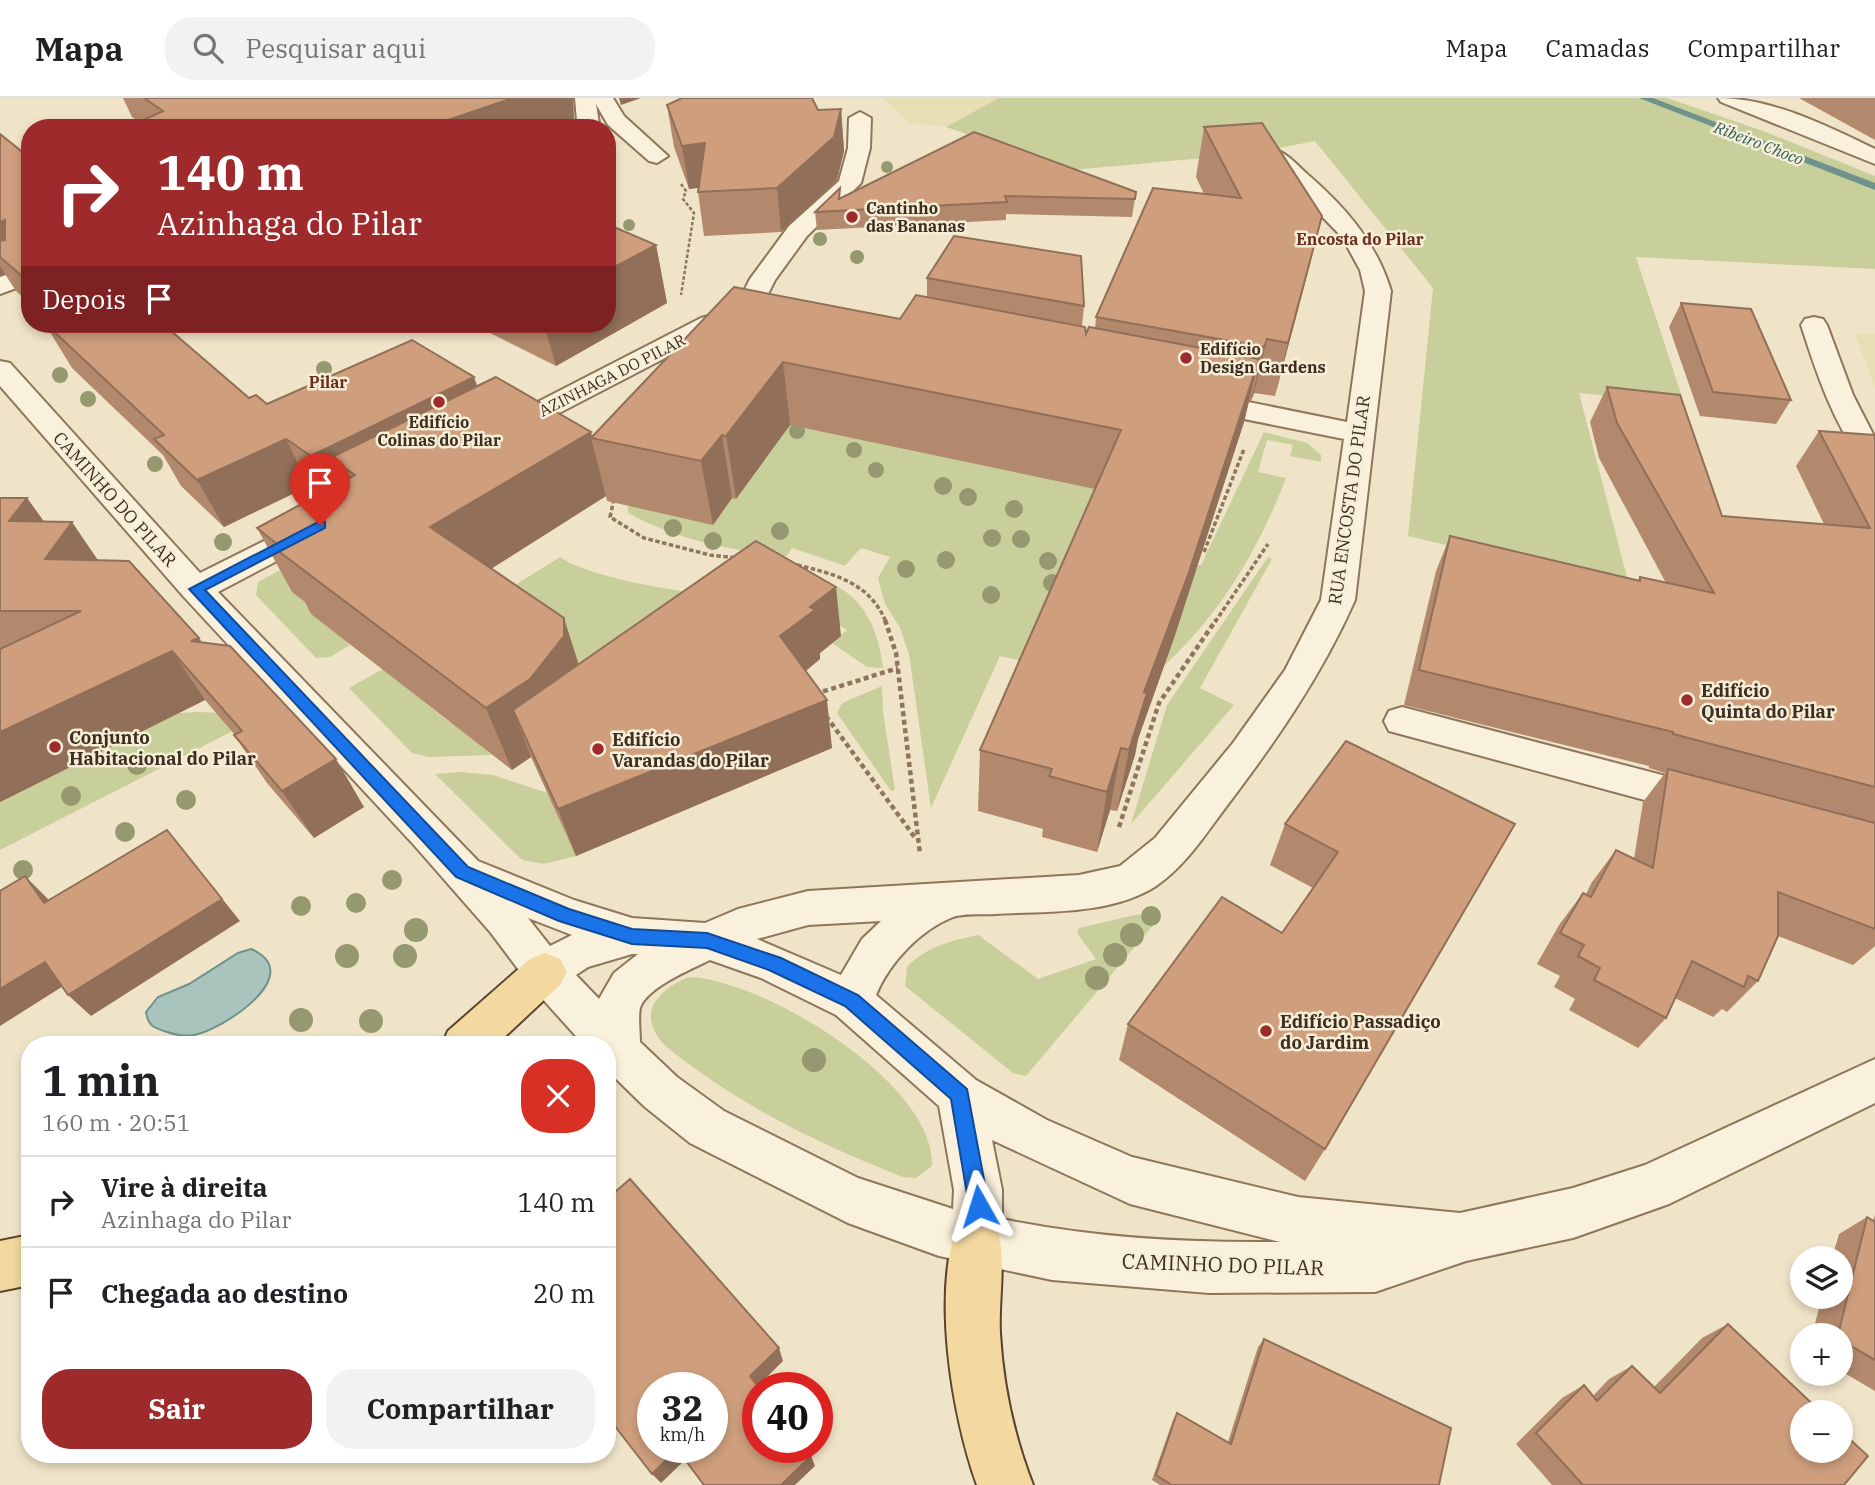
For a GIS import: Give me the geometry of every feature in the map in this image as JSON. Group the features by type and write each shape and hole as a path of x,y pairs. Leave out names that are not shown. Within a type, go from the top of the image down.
{"main road":[{"path":"474,1036 545,972"},
{"path":"977,1238 972,1314 975,1357 982,1408 1005,1485"},
{"path":"0,1266 21,1261"}],"street":[{"path":"585,98 588,119"},
{"path":"603,98 615,119"},
{"path":"1728,98 1754,104 1875,157"},
{"name":"AZINHAGA DO PILAR","path":"478,444 710,324 756,317 763,279 798,231 850,183 859,148 860,118"},
{"path":"616,120 657,156"},
{"name":"RUA ENCOSTA DO PILAR","path":"618,1050 618,1006 629,987 656,965 738,927 808,908 1079,892 1112,886 1139,876 1164,856 1260,736 1320,644 1338,600 1378,291 1375,274 1350,230 1275,158"},
{"path":"0,286 21,278"},
{"path":"1814,325 1842,403 1864,446 1875,459"},
{"name":"CAMINHO DO PILAR","path":"0,369 195,589 462,872 506,921 545,972 605,1036"},
{"path":"1171,396 1360,433"},
{"path":"195,589 344,513"},
{"path":"1402,720 1740,810"},
{"name":"CAMINHO DO PILAR","path":"462,872 565,915 632,936 707,941 775,964 852,1001 960,1095 1030,1136 1130,1180 1298,1222 1466,1236"},
{"name":"RUA ENCOSTA DO PILAR","path":"852,1001 870,958 898,929 950,898"},
{"name":"CAMINHO DO PILAR","path":"545,972 576,952 632,936"},
{"name":"CAMINHO DO PILAR","path":"618,1050 662,1092 707,1128 848,1199 939,1231 1052,1255 1174,1265 1357,1269 1392,1262 1466,1236 1573,1213 1652,1187 1875,1080"},
{"path":"960,1095 978,1190 977,1238"}],"path":[{"path":"657,156 664,156 686,191 683,199 694,213 680,296"},
{"path":"1204,552 1245,448"},
{"path":"616,488 610,517 644,538 710,555 748,559"},
{"path":"1116,838 1158,703 1268,544"},
{"path":"786,563 837,573 872,593 890,628 898,668 921,862"},
{"path":"898,668 811,695 918,840"}],"shaded area":[{"path":"883,98 999,98 946,127 909,123"},
{"path":"1855,334 1875,334 1875,388"}],"green space":[{"path":"999,98 1667,98 1766,132 1875,176 1875,269 1636,257 1684,403 1579,393 1630,589 1408,536 1433,288 1315,141 1248,154 1072,170 946,127"},
{"path":"780,417 1111,481 1040,665 1000,656 931,808 909,654 900,628 885,604 878,578 890,557 861,548 845,566 792,548 787,556 745,551 705,543 667,531 628,513 628,499"},
{"path":"1264,432 1307,443 1321,455 1321,462 1290,456 1293,445 1267,440 1258,472 1286,478 1275,504 1236,580 1202,626 1163,667 1197,565 1201,565"},
{"path":"560,557 614,578 707,594 734,593 809,582 829,583 852,597 868,618 878,642 883,668 867,667 832,643 847,630 812,610 617,697 480,607"},
{"path":"1268,557 1272,559 1200,688 1234,705 1131,824 1167,705"},
{"path":"295,562 305,602 350,645 330,657 316,658 256,595 258,582"},
{"path":"383,669 449,722 455,718 492,747 487,751 492,755 429,757 412,753 349,688"},
{"path":"882,686 883,712 895,790 891,791 837,713 842,703"},
{"path":"223,713 233,731 0,850 0,802 161,714"},
{"path":"460,772 493,775 548,793 576,856 544,864 522,860 435,774"},
{"path":"1139,914 1154,924 1026,1076 1013,1073 905,986 907,967 923,954 949,942 978,935 1038,979 1096,959 1077,933 1079,928"},
{"path":"689,977 721,982 758,996 799,1016 839,1041 876,1070 906,1102 926,1134 932,1166 916,1178 903,1177 847,1154 740,1099 673,1052 661,1041 653,1027 652,1008 663,993"}],"water":[{"path":"251,949 266,960 270,972 266,986 240,1012 224,1023 191,1036 170,1033 155,1028 150,1023 146,1012 158,997 189,984 238,953"}],"building":[{"path":"144,98 513,98 451,119 146,119 163,111"},
{"path":"682,98 812,98 818,110 841,109 834,137 777,188 698,192 705,143 682,146 667,105"},
{"path":"1262,123 1322,216 1288,343 1267,339 1264,347 1096,317 1153,188 1241,198 1204,127"},
{"path":"974,132 1136,192 1135,199 1005,196 1007,202 815,212 840,188 839,199"},
{"path":"0,134 21,151 21,275 0,257 0,241 5,240 5,220 0,222"},
{"path":"616,228 656,245 616,266"},
{"path":"954,236 1081,256 1084,306 927,278"},
{"path":"734,287 900,319 916,295 1085,327 1086,334 1089,327 1259,359 1188,575 1144,692 1147,693 1129,750 1121,748 1107,792 1049,776 1052,769 980,750 1121,430 783,362 726,436 722,435 701,461 591,438"},
{"path":"1681,303 1751,309 1791,400 1713,392"},
{"path":"56,333 173,333 249,398 256,395 267,404 412,340 474,377 311,456 286,439 197,480 154,439 164,435"},
{"path":"496,377 591,432 430,527 564,618 564,636 530,679 486,708 277,550 282,548 257,528 355,475 330,458"},
{"path":"1607,387 1680,395 1722,516 1870,528 1819,431 1875,435 1875,787 1673,732 1419,670 1450,536 1640,581 1640,577 1714,593 1617,423"},
{"path":"0,498 27,498 9,521 72,522 45,559 129,561 199,638 191,641 230,646 336,759 282,791 234,735 242,731 172,651 0,732 0,649 81,611 0,611"},
{"path":"756,541 836,587 810,607 815,610 780,636 827,700 558,809 513,710"},
{"path":"1346,741 1515,824 1325,1149 1128,1024 1222,897 1282,933 1338,852 1285,824"},
{"path":"1668,769 1875,823 1875,929 1778,892 1778,936 1758,981 1748,976 1744,987 1692,961 1666,1018 1594,980 1600,968 1578,956 1584,945 1560,933 1583,893 1591,897 1616,850 1653,868"},
{"path":"167,830 222,899 68,995 45,962 0,989 0,891 25,876 44,903"},
{"path":"630,1179 779,1348 754,1372 742,1372 742,1463 804,1463 781,1485 704,1485 688,1463 728,1463 728,1372 637,1372 637,1455 616,1428 616,1191"},
{"path":"1867,1217 1875,1222 1875,1360 1853,1347 1853,1323 1841,1323 1844,1309 1853,1309 1853,1274"},
{"path":"1728,1324 1790,1383 1790,1386 1794,1386 1808,1400 1790,1400 1790,1463 1853,1463 1853,1442 1868,1456 1844,1485 1583,1485 1536,1433 1584,1385 1597,1401 1632,1366 1660,1393"},
{"path":"1264,1339 1451,1428 1439,1485 1172,1485 1156,1475 1177,1413 1231,1444"},
{"path":"643,1463 663,1463 652,1474"}],"waterway":[{"name":"Ribeiro Choco","path":"1644,98 1875,187"}],"place":[{"name":"Cantinho das Bananas","path":"852,217"},
{"name":"Edifício Design Gardens","path":"1186,358"},
{"name":"Edifício Colinas do Pilar","path":"439,402"},
{"name":"Edifício Quinta do Pilar","path":"1687,700"},
{"name":"Conjunto Habitacional do Pilar","path":"55,747"},
{"name":"Edifício Varandas do Pilar","path":"598,749"},
{"name":"Edifício Passadiço do Jardim","path":"1266,1031"}],"district":[{"name":"Encosta do Pilar","path":"1360,239"},
{"name":"Pilar","path":"328,382"}],"route":[{"path":"320,525 195,589 462,872 565,915 632,936 707,941 775,964 852,1001 960,1095 979,1206"}]}
